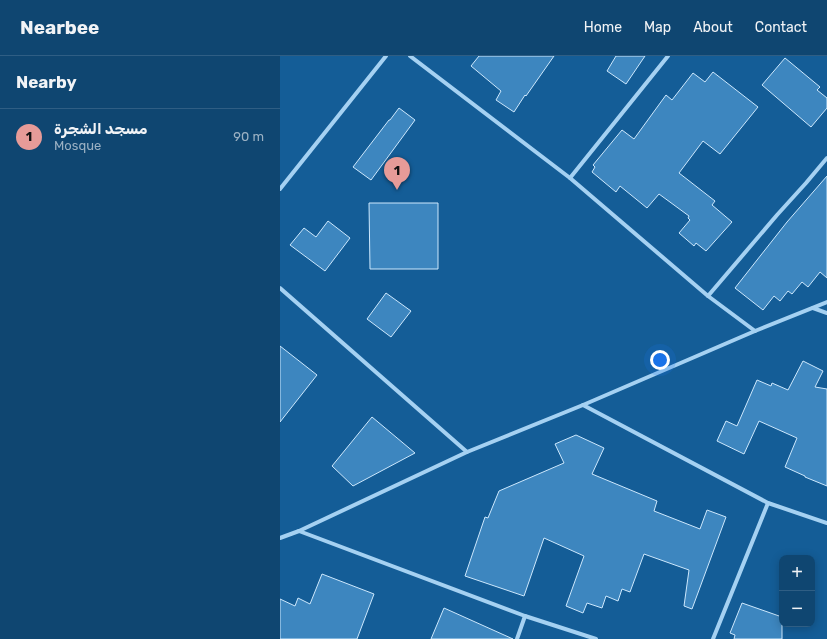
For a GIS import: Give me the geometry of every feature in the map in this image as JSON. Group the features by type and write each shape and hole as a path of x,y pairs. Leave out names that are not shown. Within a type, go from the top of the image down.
{"street":[{"path":"280,189 386,56"},
{"path":"410,56 570,178 708,296 755,331"},
{"path":"570,178 668,56"},
{"path":"708,296 827,158"},
{"path":"280,288 468,452"},
{"path":"281,537 299,531 468,452 827,302"},
{"path":"814,308 827,313"},
{"path":"583,405 768,503 827,523"},
{"path":"713,639 768,503"},
{"path":"299,531 525,616 596,639"},
{"path":"517,639 525,616"}],"building":[{"path":"479,56 554,56 514,112 496,100 501,91 471,66"},
{"path":"616,56 645,56 626,84 607,71"},
{"path":"785,58 820,87 817,90 827,98 827,108 811,127 762,85"},
{"path":"713,72 758,107 720,154 703,141 679,173 715,201 712,205 732,222 706,251 696,243 694,246 679,233 690,220 688,218 689,216 659,194 647,208 620,186 616,192 592,172 595,167 593,165 622,130 634,139 666,95 672,100 693,73 705,82"},
{"path":"399,108 415,120 371,180 353,167"},
{"path":"827,176 827,278 820,272 808,287 802,282 792,294 788,291 780,301 774,296 763,310 735,288 787,222"},
{"path":"369,203 438,203 438,269 370,269"},
{"path":"328,221 350,238 325,271 290,245 304,228 316,237"},
{"path":"386,293 411,311 391,337 367,319"},
{"path":"280,346 317,375 280,422"},
{"path":"803,361 823,371 815,387 827,389 827,486 785,467 797,438 759,421 744,454 717,441 726,421 737,426 757,380 771,386 772,383 788,390"},
{"path":"372,417 415,453 353,486 332,466"},
{"path":"576,435 604,448 592,474 657,501 654,511 700,529 707,510 726,517 692,609 684,606 689,570 644,554 630,592 622,589 618,601 606,596 602,608 587,603 583,613 566,606 584,556 544,538 524,596 465,576 485,517 488,518 499,491 564,463 555,444"},
{"path":"322,574 374,594 357,639 280,639 280,599 295,606 298,598 310,604"},
{"path":"742,603 779,616 779,627 782,627 782,639 734,639 735,635 730,633"},
{"path":"444,608 513,639 431,639"}],"place":[{"name":"مسجد الشجرة","path":"397,190"}]}
